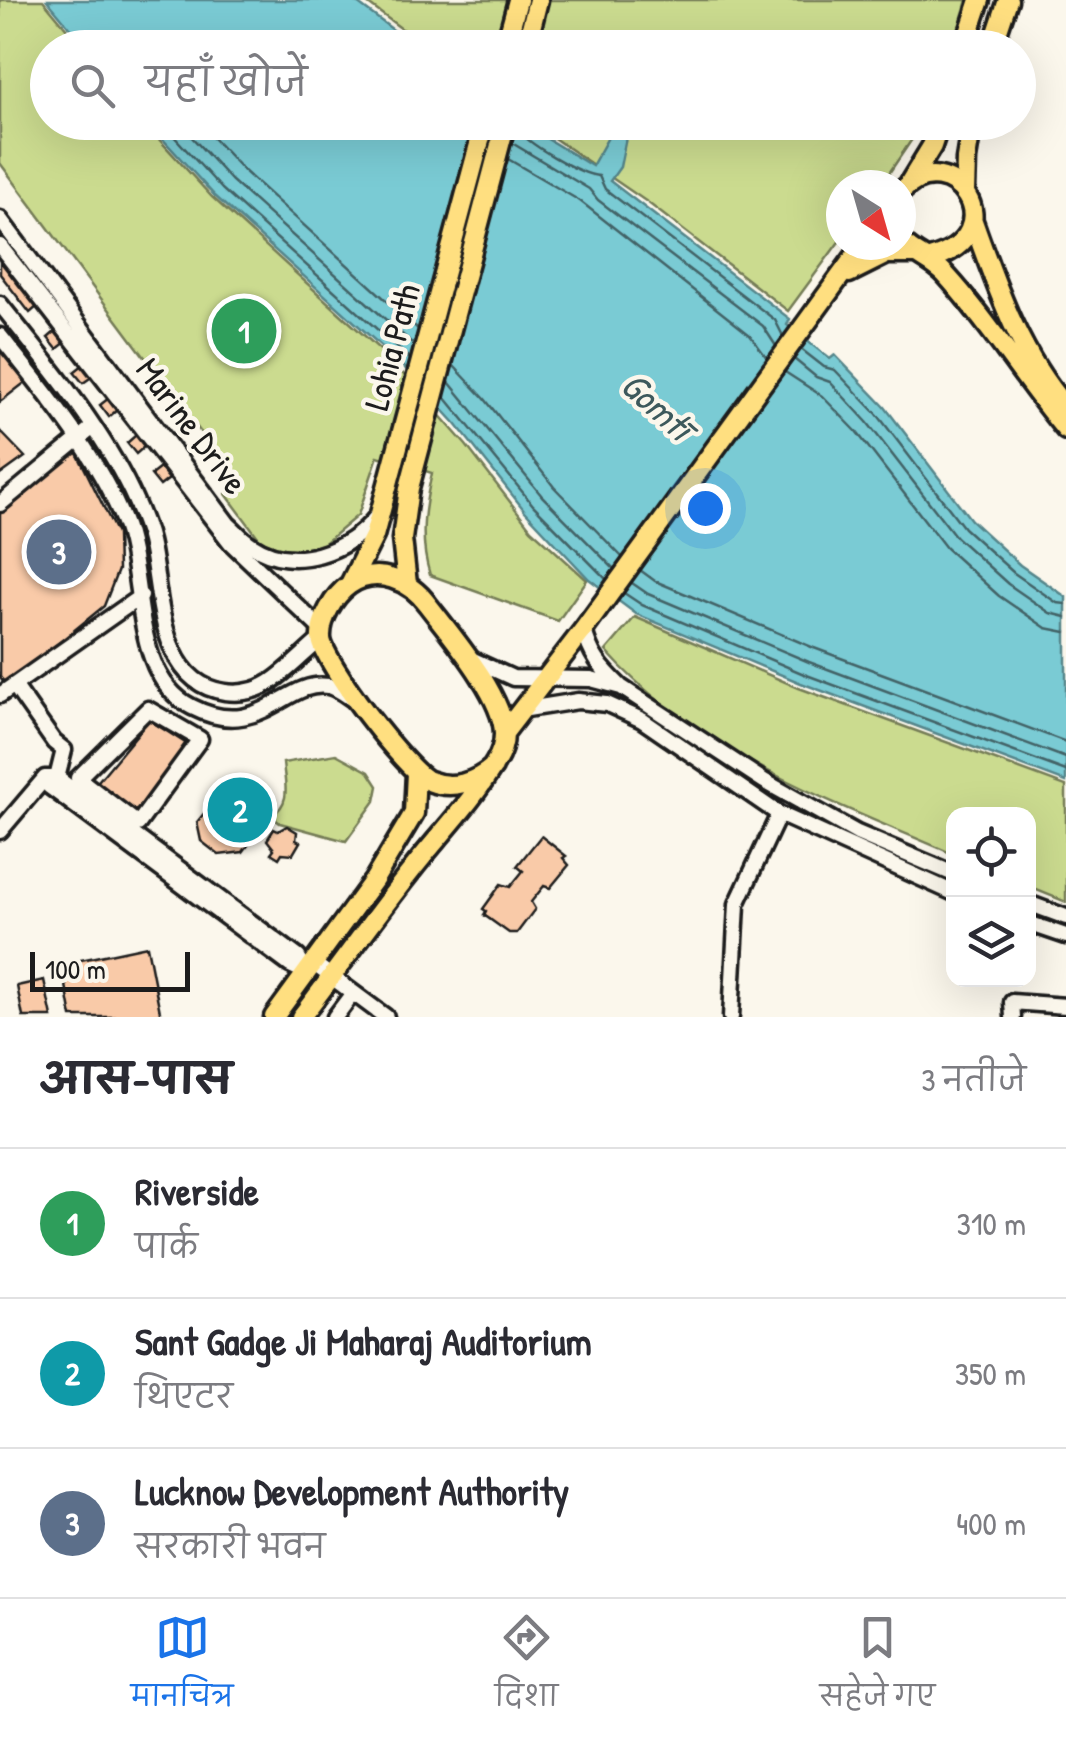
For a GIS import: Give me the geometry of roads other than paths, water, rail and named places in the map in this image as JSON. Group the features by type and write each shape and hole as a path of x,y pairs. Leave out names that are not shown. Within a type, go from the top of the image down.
{"main road":[{"path":"970,30 980,0"},
{"path":"998,30 1008,0"},
{"path":"510,30 517,4"},
{"name":"Lohia Path","path":"321,634 330,608 350,584 374,536 480,140"},
{"name":"Lohia Path","path":"407,584 402,539 409,488 501,140"},
{"path":"916,170 934,140"},
{"path":"840,278 887,254 923,256 956,250 973,221 965,192 969,140"},
{"path":"916,183 933,176 945,178 965,192"},
{"path":"973,221 1026,353 1066,408"},
{"path":"916,252 962,294 1066,430"},
{"path":"306,1011 387,900 493,767 504,733 853,260"},
{"path":"350,584 383,577 407,584 426,602 494,700 504,733"},
{"path":"321,634 333,668 416,773 430,781 457,784 477,780 493,767"},
{"path":"274,1017 374,880 414,812 416,773"}],"street":[{"name":"Marine Drive","path":"0,219 228,524 253,546 282,558 312,557 342,547 365,531 381,511"},
{"name":"Marine Drive","path":"0,246 231,543 321,634"},
{"path":"0,304 94,427 133,494 149,538 168,636 184,669 194,680 225,692 258,688 278,677 321,634"},
{"path":"0,336 78,440 108,488 124,522 137,569 146,640 156,668 172,692 193,708 220,716 248,717 302,690 325,686 360,704"},
{"path":"0,504 94,427"},
{"path":"140,596 5,690 64,750 50,787 290,966 310,968 332,977 386,1017"},
{"path":"584,629 589,650 600,668 621,687 764,781 857,833 946,871"},
{"path":"464,655 513,678 591,679 621,687"},
{"path":"522,710 578,701 608,704 642,720 779,814 946,889"},
{"path":"148,710 200,739 138,824 78,778 148,710"},
{"path":"0,831 51,778"},
{"path":"731,1017 738,904 779,814"},
{"path":"1036,906 1066,918"},
{"path":"1036,926 1066,936"},
{"path":"292,992 306,1011"},
{"path":"335,1017 353,993"},
{"path":"1012,1017 1012,1002 1066,1006"}],"water":[{"path":"47,0 353,0 393,30 72,30"},
{"name":"Gomtī","path":"164,140 549,140 592,166 607,140 626,140 620,167 610,181 790,319 787,325 830,359 835,355 885,407 971,520 1020,565 1066,597 1066,782 801,683 636,614 589,579 525,511 456,424 402,365 215,196"}],"place":[{"name":"Riverside","path":"244,331"},
{"name":"Lucknow Development Authority","path":"59,552"},
{"name":"Sant Gadge Ji Maharaj Auditorium","path":"240,810"}]}
